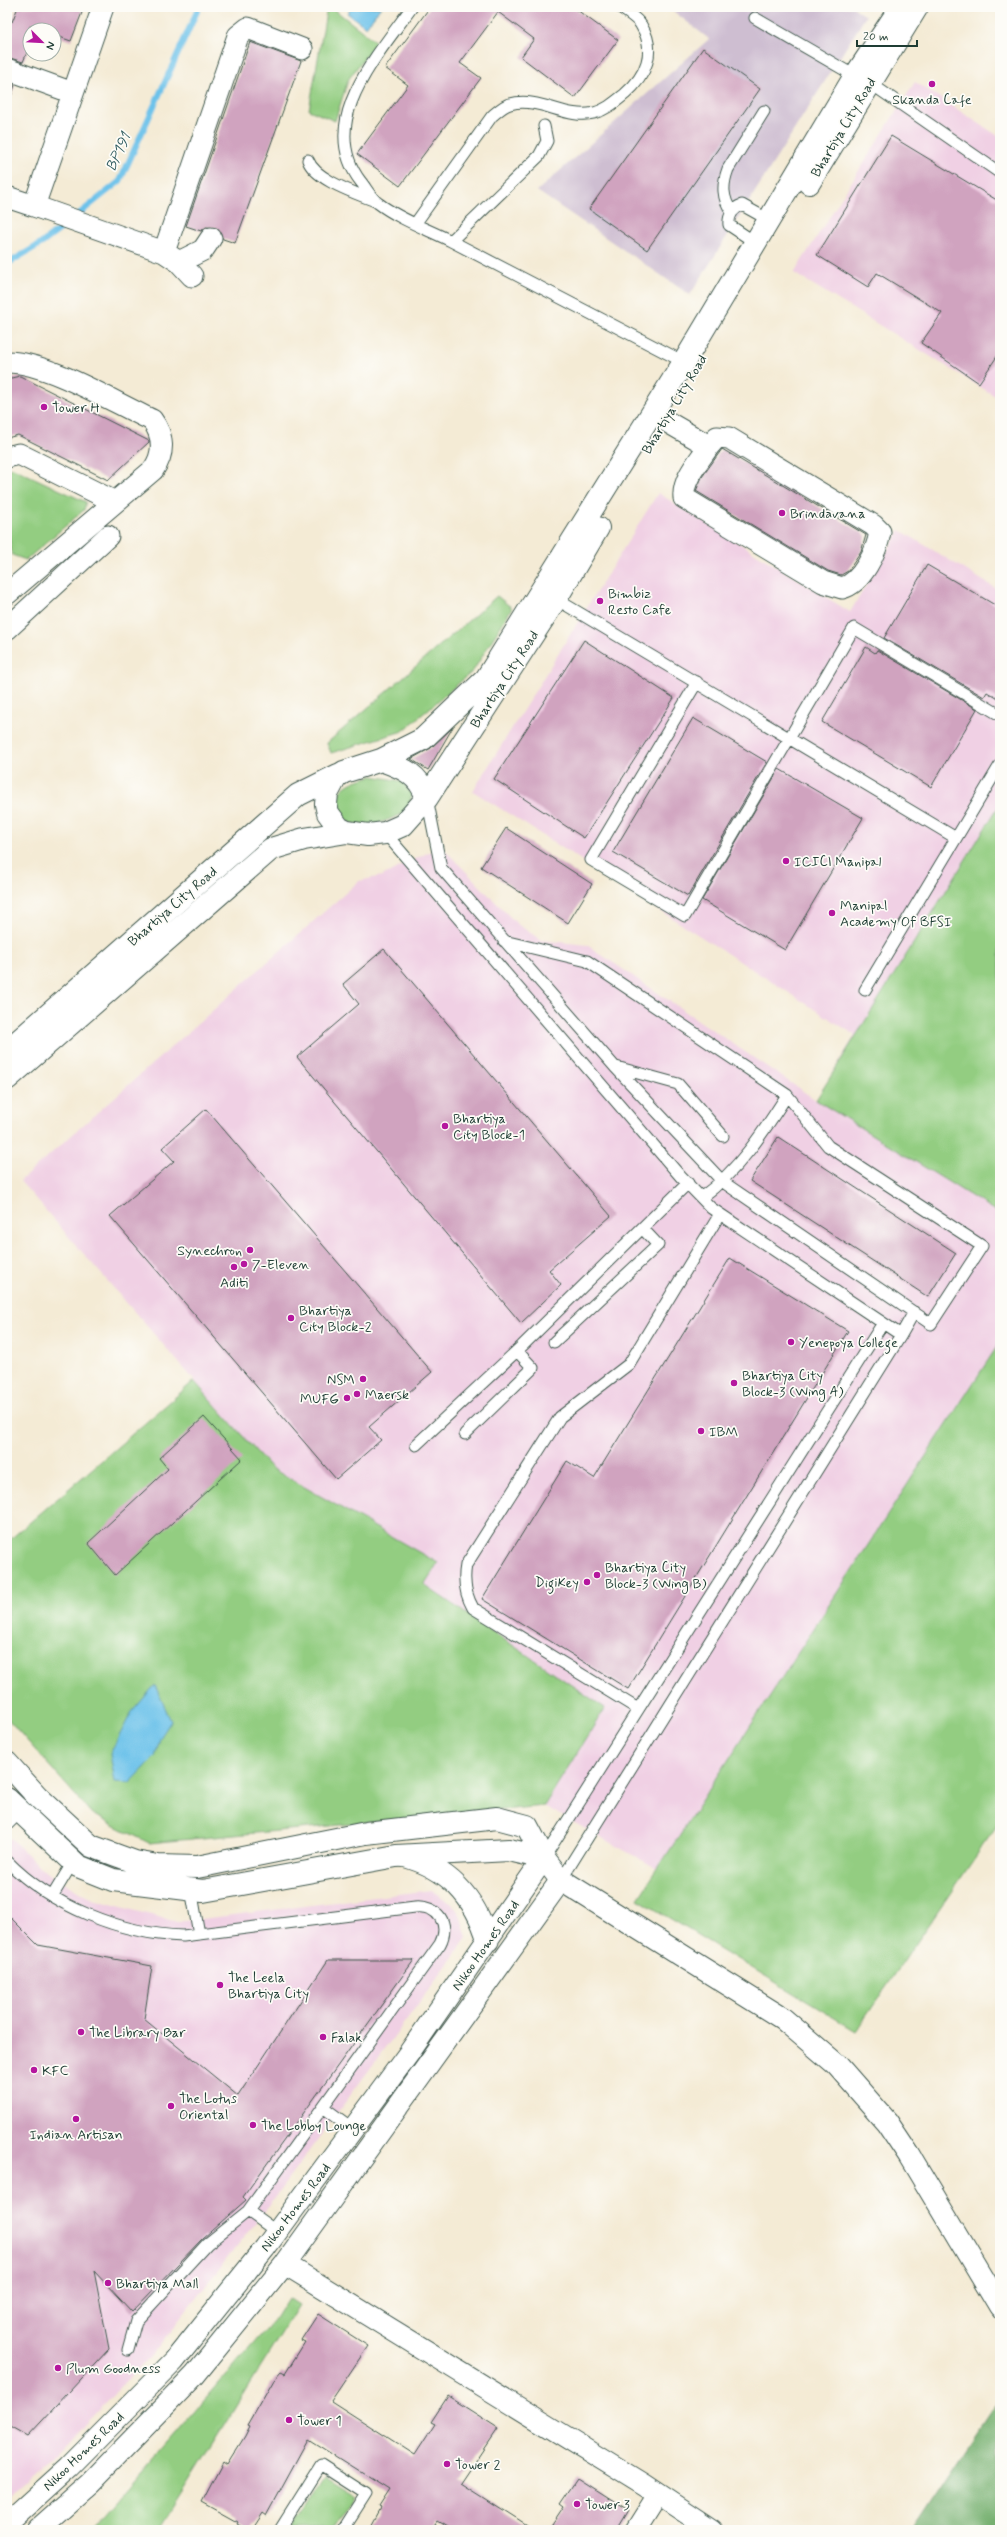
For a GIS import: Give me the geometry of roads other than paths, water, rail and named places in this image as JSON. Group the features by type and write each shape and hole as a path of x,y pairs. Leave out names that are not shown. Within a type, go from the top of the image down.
{"street":[{"path":"34,206 103,7"},
{"name":"Bhartiya City Road","path":"7,1079 271,849 304,839 347,832 368,835 385,833 403,825 426,798 556,599 664,420 862,80 900,7"},
{"name":"Bhartiya City Road","path":"7,1051 298,795 344,772 381,760 423,739 486,679 684,362 770,220 862,80 917,7"},
{"path":"178,263 238,36 248,28 302,49"},
{"path":"7,69 73,93"},
{"path":"7,197 82,223 178,263"},
{"path":"178,263 203,250 211,238"},
{"path":"7,362 20,362 42,368 152,420 157,427 162,444 158,462 152,470 115,502 8,587"},
{"path":"664,420 709,446"},
{"path":"717,436 729,438 873,525 880,532 878,542 856,582 842,588 823,582 684,498 683,490 691,474 709,446 717,436"},
{"path":"7,457 19,454 115,502"},
{"path":"7,629 108,536"},
{"path":"381,760 411,773 422,784 426,798"},
{"name":"Bhartiya City Road","path":"344,772 330,785 326,804 332,821 347,832"},
{"path":"7,1763 37,1796 91,1846 135,1862 158,1866 204,1866 366,1833 497,1818 527,1826 544,1858 560,1880 782,2018 837,2065 867,2098 904,2148 1000,2307"},
{"path":"11,1812 78,1866 113,1880 191,1890 203,1891 403,1856 509,1850 544,1858"},
{"path":"403,1856 431,1865 456,1882 476,1907 488,1941"},
{"name":"Nikoo Homes Road","path":"7,2523 68,2468 174,2361 277,2232 347,2137 488,1941 544,1858"},
{"name":"Nikoo Homes Road","path":"37,2530 90,2483 195,2375 285,2264 560,1880"},
{"path":"347,2137 360,2160"},
{"path":"285,2264 712,2530"},
{"path":"636,2530 658,2495"}],"lane":[{"path":"377,202 348,161 344,143 346,122 360,81 412,7"},
{"path":"415,224 492,116 509,104 546,104 568,113 593,113 606,109 637,84 647,66 650,48 640,24 620,7"},
{"path":"755,18 862,80 1000,173"},
{"path":"732,212 727,204 723,192 724,178 764,111"},
{"path":"451,241 539,156 547,141 544,126"},
{"path":"308,160 313,169 324,178 377,202 415,224 451,241 684,362"},
{"path":"756,243 732,229 728,220 732,212 742,205 770,220"},
{"path":"556,599 790,737 956,838"},
{"path":"697,682 591,860 685,916 854,628 1000,716"},
{"path":"865,990 1000,765"},
{"path":"426,798 441,868 504,941 615,1067 724,1182 932,1324 982,1246 828,1146 787,1095 587,962 504,941"},
{"path":"385,833 702,1197 720,1214 901,1335"},
{"path":"615,1067 678,1084 723,1136"},
{"path":"702,1197 724,1182 764,1130 787,1095"},
{"path":"416,1445 517,1351 688,1182"},
{"path":"638,1709 473,1608 466,1592 466,1565 560,1416 629,1364 720,1214"},
{"path":"554,1342 658,1245 642,1228"},
{"path":"560,1880 914,1312"},
{"path":"544,1858 883,1323"},
{"path":"465,1434 533,1368 517,1351"},
{"path":"11,1812 37,1796"},
{"path":"7,1861 27,1879 85,1913 121,1927 162,1935 199,1934 415,1907 428,1908 440,1916 445,1930 440,1944 248,2211 207,2244 136,2321 128,2350"},
{"path":"53,1895 73,1862"},
{"path":"191,1890 199,1934"},
{"path":"323,2107 347,2137"},
{"path":"248,2211 277,2232"},
{"path":"280,2530 322,2465 366,2494 343,2530"}],"water":[{"path":"352,7 381,7 366,27 347,13"},
{"path":"155,1685 171,1721 160,1738 155,1757 130,1783 115,1782 110,1754 131,1713"}],"waterway":[{"name":"BP191","path":"75,217 120,181 199,7"},
{"name":"BP191","path":"7,264 42,243 68,223"}],"place":[{"name":"Skanda Cafe","path":"932,84"},
{"name":"Tower H","path":"44,407"},
{"name":"Brindavana","path":"782,513"},
{"name":"Bimbiz Resto Cafe","path":"600,601"},
{"name":"ICICI Manipal","path":"786,861"},
{"name":"Manipal Academy Of BFSI","path":"832,913"},
{"name":"Bhartiya City Block-1","path":"445,1126"},
{"name":"Synechron","path":"250,1250"},
{"name":"7-Eleven","path":"244,1264"},
{"name":"Aditi","path":"234,1267"},
{"name":"Bhartiya City Block-2","path":"291,1318"},
{"name":"Yenepoya College","path":"791,1342"},
{"name":"NSM","path":"363,1379"},
{"name":"Bhartiya City Block-3 (Wing A)","path":"734,1383"},
{"name":"Maersk","path":"357,1394"},
{"name":"MUFG","path":"347,1398"},
{"name":"IBM","path":"701,1431"},
{"name":"Bhartiya City Block-3 (Wing B)","path":"597,1575"},
{"name":"DigiKey","path":"587,1582"},
{"name":"The Leela Bhartiya City","path":"220,1985"},
{"name":"The Library Bar","path":"81,2032"},
{"name":"Falak","path":"323,2037"},
{"name":"KFC","path":"34,2070"},
{"name":"The Lotus Oriental","path":"171,2106"},
{"name":"Indian Artisan","path":"76,2119"},
{"name":"The Lobby Lounge","path":"253,2125"},
{"name":"Bhartiya Mall","path":"108,2283"},
{"name":"Plum Goodness","path":"58,2368"},
{"name":"Tower 1","path":"289,2420"},
{"name":"Tower 2","path":"447,2464"},
{"name":"Tower 3","path":"577,2504"}]}
